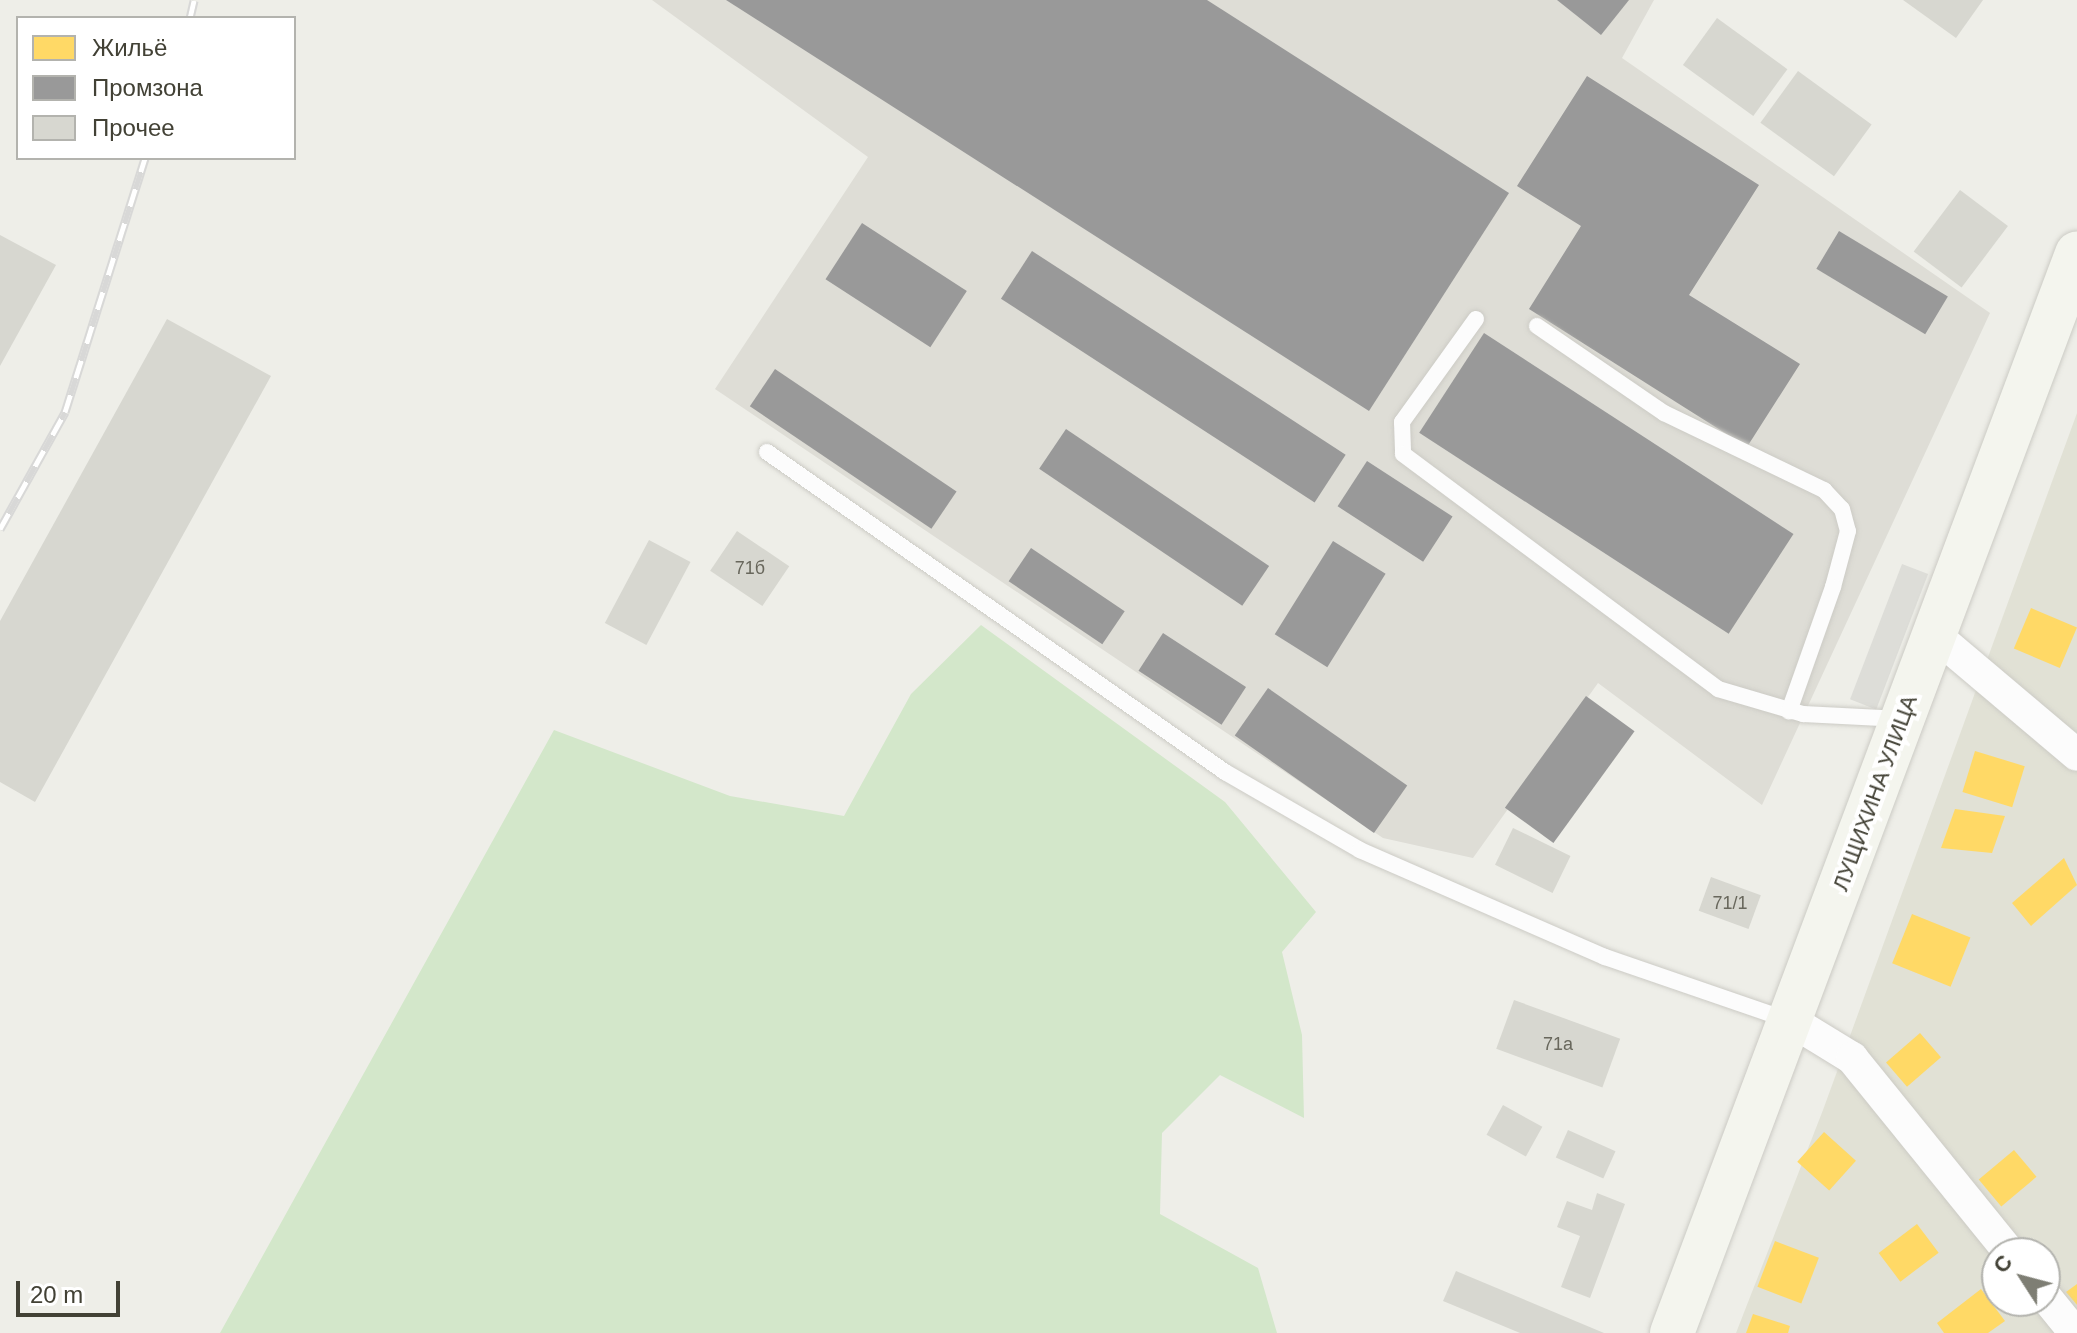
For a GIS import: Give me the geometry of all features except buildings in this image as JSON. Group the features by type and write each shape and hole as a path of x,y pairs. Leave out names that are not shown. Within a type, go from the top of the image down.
{"street":[{"name":"ЛУЩИХИНА УЛИЦА","path":"1672,1333 1934,634 2066,318 2077,254"},
{"path":"1934,634 2077,755"},
{"path":"1790,1020 1852,1058 1997,1237"},
{"path":"2061,1316 2075,1333"}],"lane":[{"path":"1476,319 1402,422 1403,454 1718,689 1789,711 1902,719"},
{"path":"1537,326 1664,413 1824,490 1842,509 1848,531 1837,573 1789,711"},
{"path":"767,452 1225,772 1360,850 1605,957 1790,1020"}],"shaded area":[{"path":"652,0 1654,0 1622,58 1990,313 1762,805 1598,683 1473,858 1383,838 715,389 868,157"},
{"path":"2077,413 2077,1333 1736,1333 1823,1110"},
{"path":"1902,564 1928,574 1876,709 1850,699"}],"green space":[{"path":"981,625 1225,802 1316,912 1282,952 1302,1035 1304,1118 1220,1075 1162,1133 1160,1214 1258,1268 1277,1333 220,1333 554,730 730,796 844,816 911,694"}],"railway":[{"path":"190,16 194,0"},
{"path":"0,529 65,412 144,160"}]}
